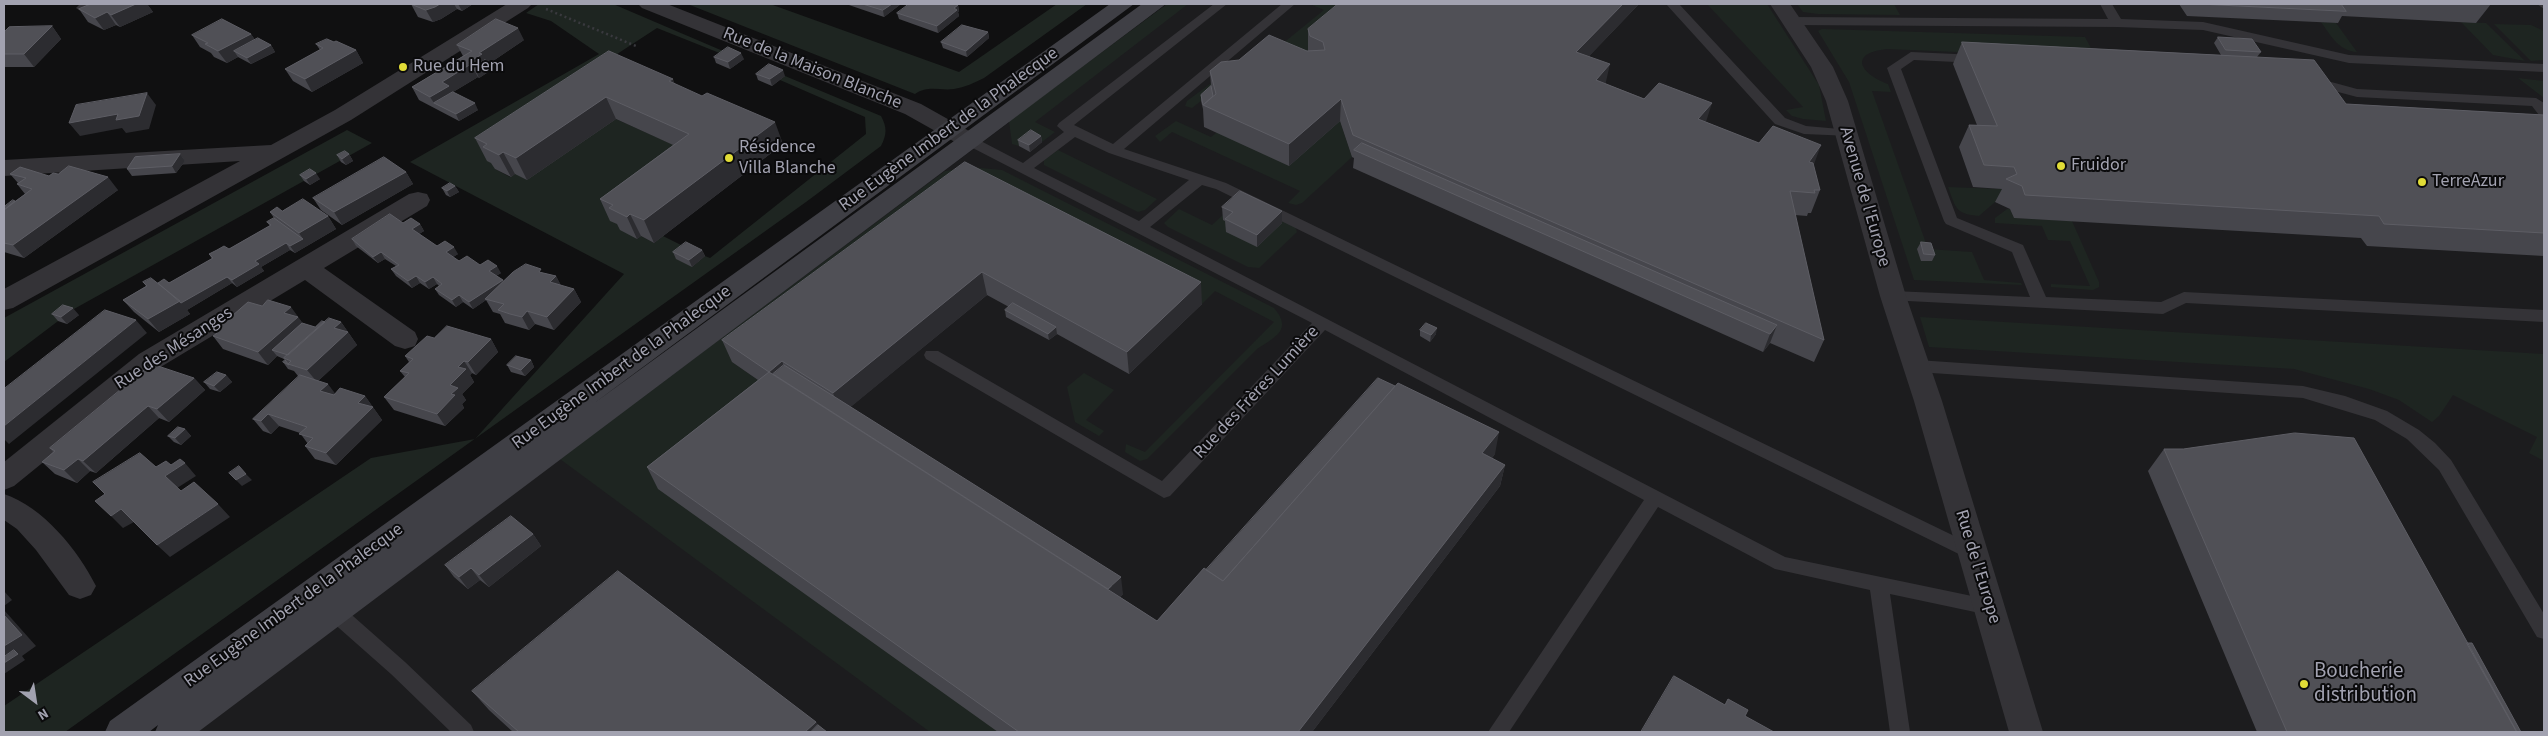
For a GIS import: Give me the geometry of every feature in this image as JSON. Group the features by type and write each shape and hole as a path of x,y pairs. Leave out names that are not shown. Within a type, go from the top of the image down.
{"street":[{"name":"Rue de la Maison Blanche","path":"649,4 913,109 960,135"},
{"name":"Rue Eugène Imbert de la Phalecque","path":"960,135 1123,4"},
{"name":"Rue Eugène Imbert de la Phalecque","path":"122,732 323,603 960,135 1155,4"},
{"path":"4,300 278,152 533,6"},
{"name":"Avenue de l'Europe","path":"1786,12 1828,77 1893,296 1928,401"},
{"path":"4,168 278,152"},
{"name":"Rue des Mésanges","path":"4,478 130,374 418,200"},
{"path":"305,267 404,339"},
{"name":"Rue de l'Europe","path":"1928,401 2026,732"},
{"path":"4,506 23,517 37,530 80,586"},
{"name":"Rue Eugène Imbert de la Phalecque","path":"172,732 323,603"}],"lane":[{"path":"1221,4 1064,126 1114,150 1221,186 1973,553"},
{"path":"1114,150 1288,4"},
{"path":"1672,4 1780,120 1804,130 1846,133"},
{"path":"2106,4 2117,23"},
{"path":"1786,12 2203,26 2349,59 2544,68"},
{"path":"1992,59 1911,56 1894,68 1951,220 2018,250 2040,302"},
{"path":"2299,77 2357,93 2536,102 2544,112"},
{"path":"1024,169 1074,131"},
{"name":"Rue des Frères Lumière","path":"932,355 1164,491 1323,322 960,135"},
{"path":"1140,228 1200,179"},
{"path":"1893,296 2163,308 2184,298 2544,316"},
{"path":"1323,322 1781,564 1989,607"},
{"path":"1917,366 2303,392 2361,406 2392,419 2426,443 2445,465 2544,631"},
{"path":"1498,732 1655,497"},
{"path":"1879,585 1900,732"},
{"path":"323,603 398,668 464,732"}],"path":[{"path":"533,6 636,46"}],"shaded area":[{"path":"539,4 613,4 730,54 727,56 657,28 611,58 487,160 499,167 495,169 510,177 616,119 698,156 624,227 637,239 641,236 654,243 663,236 689,249 692,267 705,256 710,258 866,134 865,117 780,80 785,76 881,116 886,131 881,146 806,202 476,438 624,274 410,162 599,54 551,21 526,13"},
{"path":"770,4 959,72 1057,4 1087,4 984,78 958,88 929,89 915,94 690,5"},
{"path":"1167,4 2544,4 2544,732 195,732"},
{"path":"1167,4 1188,4 1035,122 1055,132 1042,142 1032,137 1019,146 1012,144 1009,121"},
{"path":"1310,4 1342,4 1310,58 1211,93 1192,108 1185,106 1187,101 1226,72 1240,78 1324,10"},
{"path":"1707,4 1767,4 1819,85 1826,121 1792,116 1786,110 1803,107"},
{"path":"1797,4 1894,4 1900,15 1818,14 1803,12"},
{"path":"2321,22 2336,23 2357,52 2340,46"},
{"path":"2461,22 2486,23 2525,61 2493,55"},
{"path":"2494,24 2531,25 2544,31 2544,60 2531,61"},
{"path":"1822,29 2085,37 2092,50 2261,65 1887,49 1875,51 1867,55 1863,59 1862,64 1865,69 1878,80 1888,84 1891,92 1872,91 1928,249 1972,252 1984,280 2021,283 2022,285 1914,280 1849,82 1818,31"},
{"path":"2518,78 2544,81 2544,98"},
{"path":"1176,121 1211,137 1216,133 1340,121 1352,157 1302,203 1296,205 1288,203 1300,191 1172,132 1160,142 1155,136"},
{"path":"347,130 372,143 74,309 4,362 4,318"},
{"path":"1058,150 1157,199 1145,210 1138,212 1044,165 1044,160"},
{"path":"970,167 1002,170 1274,308 1282,322 1282,327 1275,337 1257,349 1147,459 1140,461 1125,452 1126,444 1145,452 1274,322 1215,291 1202,304 969,184 732,362 778,394 1004,732 930,732 560,459 945,171"},
{"path":"1948,187 2003,189 2002,196 1979,216 1965,214 1957,209"},
{"path":"1237,202 1295,226 1297,232 1259,268 1248,267 1168,227 1164,223 1179,209 1212,225"},
{"path":"2007,209 2010,209 2014,218 2072,221 2099,282 2099,287 2093,290 2051,287 2051,284 2090,286 2070,241 2048,240 2042,226 1995,223 1995,218"},
{"path":"1920,317 2544,354 2544,461 2529,453 2537,437 2453,395 2439,416 2432,422 2399,400 2369,389 2294,369 1929,347"},
{"path":"1084,373 1114,390 1086,420 1104,431 1099,436 1075,422 1067,387"},
{"path":"475,439 65,732 4,732 4,706 371,458"}],"building":[{"path":"91,4 136,4 111,15 107,12 95,18 79,9"},
{"path":"411,4 440,4 426,10"},
{"path":"863,4 892,4 883,10"},
{"path":"909,4 958,5 954,8 957,10 937,26 897,13"},
{"path":"1338,4 1623,4 1576,52 1610,64 1596,80 1644,99 1659,83 1712,103 1698,119 1759,143 1773,126 1821,145 1809,162 1813,163 1820,190 1814,190 1815,193 1790,191 1824,340 1353,135 1341,99 1289,144 1203,105 1216,94 1210,71 1221,62 1239,60 1269,35 1307,51 1325,50 1323,42 1310,36 1308,29"},
{"path":"2199,4 2341,4 2346,11"},
{"path":"222,19 251,34 218,51 205,44 208,43 192,35"},
{"path":"496,19 518,28 479,53 482,54 468,63 471,64 442,82 449,86 430,97 412,87 472,51 457,45"},
{"path":"962,25 988,32 966,51 941,42"},
{"path":"52,26 24,54 4,54 4,32 9,27"},
{"path":"2218,37 2252,39 2261,52 2226,50"},
{"path":"258,38 271,45 247,58 234,51"},
{"path":"327,39 356,50 305,79 285,69 323,48 316,44"},
{"path":"1962,42 2314,60 2346,104 2544,115 2544,233 2384,224 2379,216 2025,195 2022,186 2006,179 2017,174 2014,167 1984,165 1969,125 1997,126"},
{"path":"728,47 741,53 728,62 714,57"},
{"path":"609,51 673,79 669,81 702,96 707,93 775,122 644,220 630,214 627,217 609,208 613,205 600,199 689,134 606,97 516,158 503,152 499,155 483,147 487,144 475,138"},
{"path":"485,60 490,62 476,71 474,70 473,68"},
{"path":"769,64 783,70 770,79 756,74"},
{"path":"1211,86 1213,96 1203,105 1201,95"},
{"path":"453,92 475,103 456,114 434,103"},
{"path":"147,93 139,116 116,120 118,114 69,123 76,105"},
{"path":"1031,130 1041,136 1029,145 1018,140"},
{"path":"1362,143 1777,325 1770,334 1354,150"},
{"path":"345,151 349,154 342,159 337,155"},
{"path":"180,154 172,166 127,169 135,157"},
{"path":"384,157 406,172 334,212 313,198"},
{"path":"965,162 1201,282 1127,352 982,272 833,393 782,361 769,372 722,340"},
{"path":"69,166 108,177 13,245 4,243 4,210 32,189 17,184 26,178 10,174 20,167 49,176 53,173 58,174"},
{"path":"310,169 316,173 306,179 300,175"},
{"path":"450,183 455,186 447,191 442,188"},
{"path":"1240,191 1282,211 1257,235 1225,219 1233,212 1222,207"},
{"path":"303,199 328,216 299,233 270,212 277,207 282,211"},
{"path":"13,200 15,201 4,210 4,207"},
{"path":"390,214 403,223 411,218 420,224 412,229 437,246 445,241 454,247 446,252 459,261 467,256 480,265 488,260 497,266 489,271 503,280 469,302 459,295 452,300 435,289 442,284 433,277 425,282 416,276 408,281 391,269 399,265 381,252 373,257 352,239"},
{"path":"274,218 303,239 290,246 286,243 255,261 259,264 232,280 227,277 181,303 158,283 164,279 169,283 213,258 209,254 224,246 229,249 271,225 267,222"},
{"path":"686,242 702,250 689,260 673,252"},
{"path":"1921,242 1931,243 1935,255 1924,254"},
{"path":"526,264 541,269 539,272 556,276 550,282 574,289 547,317 527,311 522,317 510,314 498,310 504,304 485,299 513,272"},
{"path":"151,278 180,301 148,319 123,300 147,286 143,282"},
{"path":"268,300 291,307 284,313 298,317 258,352 213,336 221,330 217,329 248,302 262,306"},
{"path":"1013,303 1056,327 1048,334 1005,310"},
{"path":"63,305 73,308 61,317 52,314"},
{"path":"105,310 136,320 4,426 4,389"},
{"path":"329,318 341,322 334,328 348,332 307,370 288,364 291,361 284,358"},
{"path":"322,321 325,322 288,355 272,350 302,323 315,327"},
{"path":"1426,323 1437,328 1431,335 1420,330"},
{"path":"447,326 491,339 468,362 464,361 458,367 466,369 450,385 458,388 451,394 455,395 437,414 384,397 409,373 400,371 413,359 405,356 427,336 434,338"},
{"path":"516,356 531,360 521,370 507,365"},
{"path":"152,364 194,378 157,409 148,406 83,461 78,459 64,470 42,462 55,451 50,448"},
{"path":"784,365 1121,577 1108,589 773,374"},
{"path":"217,372 226,375 214,386 204,382"},
{"path":"769,372 1157,621 1204,568 1223,581 1398,383 1499,432 1482,453 1505,465 1298,732 1019,732 647,467"},
{"path":"300,375 328,384 320,391 334,395 340,388 365,396 358,403 373,407 326,453 305,446 313,438 299,434 307,427 268,414 261,421 253,419"},
{"path":"1378,378 1395,386 1223,581 1206,570"},
{"path":"178,427 185,429 175,438 168,436"},
{"path":"2295,433 2354,438 2517,732 2287,732 2164,449 2183,449"},
{"path":"140,453 156,467 166,461 171,465 180,459 185,463 165,476 181,491 194,482 218,504 157,545 121,509 111,516 95,501 105,494 93,482"},
{"path":"239,466 246,474 236,480 229,473"},
{"path":"511,516 533,534 479,575 471,568 459,577 445,565"},
{"path":"618,571 816,722 805,732 519,732 472,691"},
{"path":"4,615 22,635 4,646"},
{"path":"2467,643 2472,643 2521,732 2517,732"},
{"path":"14,650 18,654 4,663 4,657"},
{"path":"1674,676 1725,705 1728,699 1748,710 1745,716 1774,732 1641,732"},
{"path":"818,725 827,732 811,732"}],"place":[{"name":"Rue du Hem","path":"403,67"},
{"name":"Résidence Villa Blanche","path":"729,158"},
{"name":"Fruidor","path":"2061,166"},
{"name":"TerreAzur","path":"2422,182"},
{"name":"Boucherie distribution","path":"2304,684"}]}
